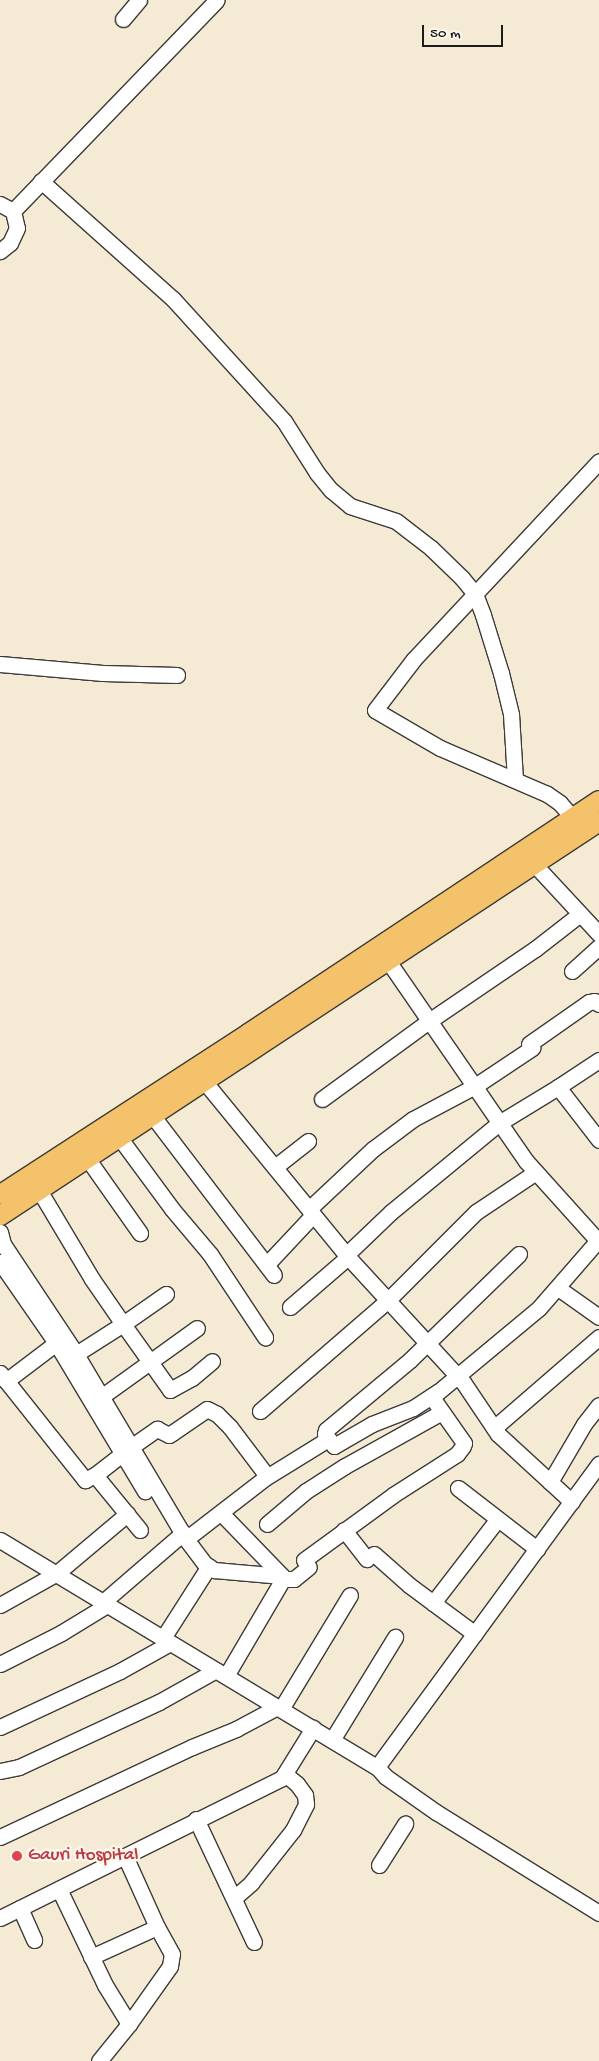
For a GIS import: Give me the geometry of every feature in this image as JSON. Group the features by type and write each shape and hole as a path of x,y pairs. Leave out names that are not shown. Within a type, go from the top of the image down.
{"main road":[{"path":"0,1194 240,1038 599,800"},
{"path":"0,1215 388,961 599,820"}],"street":[{"path":"123,19 139,0"},
{"path":"0,251 10,243 16,228 7,207 40,181 217,0"},
{"path":"40,181 173,299 255,386 284,421 317,473 331,490 350,506 396,521 416,535 462,578 475,594 501,673 511,714 515,779"},
{"path":"572,817 560,803 547,794 440,748 375,710 414,659 599,461"},
{"path":"0,664 103,673 177,675"},
{"path":"534,864 599,934"},
{"path":"322,1099 429,1021 535,949 580,914"},
{"path":"572,971 599,947"},
{"path":"0,1664 61,1633 105,1604 182,1537 221,1513 268,1476 331,1443 412,1408 431,1396 458,1376 539,1308 598,1240 536,1172 499,1123 388,961"},
{"path":"309,1209 373,1149 405,1125 475,1086 588,1002 594,1001 599,1004"},
{"path":"290,1307 347,1256 391,1212 499,1123 599,1060"},
{"path":"204,1082 347,1256 458,1376 494,1428 572,1502"},
{"path":"558,1087 599,1140"},
{"path":"152,1115 270,1270 313,1215 309,1209"},
{"path":"119,1137 172,1209 210,1254 266,1338"},
{"path":"275,1168 308,1141"},
{"path":"87,1158 140,1233"},
{"path":"260,1411 388,1300 476,1212 536,1172"},
{"path":"39,1190 92,1279 170,1390 192,1378 212,1361"},
{"path":"0,1232 3,1244 102,1396 130,1455"},
{"path":"345,1466 331,1443 326,1430 428,1343 519,1254"},
{"path":"0,1262 56,1343 182,1537 214,1570 294,1579 306,1563 344,1530 457,1454 464,1443 431,1396"},
{"path":"558,1288 599,1317"},
{"path":"76,1354 166,1294"},
{"path":"102,1396 197,1328"},
{"path":"494,1428 599,1338"},
{"path":"56,1343 3,1377 82,1477 88,1479 130,1455 157,1429 169,1435 208,1409 217,1414 230,1427 268,1476"},
{"path":"550,1482 584,1424 599,1405"},
{"path":"267,1524 306,1492 345,1466 442,1412"},
{"path":"377,1767 599,1464"},
{"path":"96,1475 140,1530"},
{"path":"458,1488 537,1549"},
{"path":"221,1513 282,1578"},
{"path":"0,1605 57,1573 127,1514"},
{"path":"433,1603 497,1520"},
{"path":"344,1530 370,1556 475,1634"},
{"path":"0,1540 377,1767 386,1777 436,1812 599,1913"},
{"path":"0,1727 128,1667 166,1640 209,1566"},
{"path":"0,1770 19,1767 221,1673 282,1578"},
{"path":"0,1837 279,1708 350,1595"},
{"path":"332,1740 395,1637"},
{"path":"0,1918 282,1778 313,1728"},
{"path":"234,1898 251,1883 293,1830 306,1804 305,1795 297,1784 285,1774"},
{"path":"196,1820 254,1942"},
{"path":"379,1865 405,1824"},
{"path":"99,2061 129,2024 170,1966 172,1954 157,1928 125,1856"},
{"path":"59,1889 92,1957 129,2024"},
{"path":"20,1908 34,1940"},
{"path":"92,1957 157,1928"}],"place":[{"name":"Gauri Hospital","path":"17,1856"}]}
